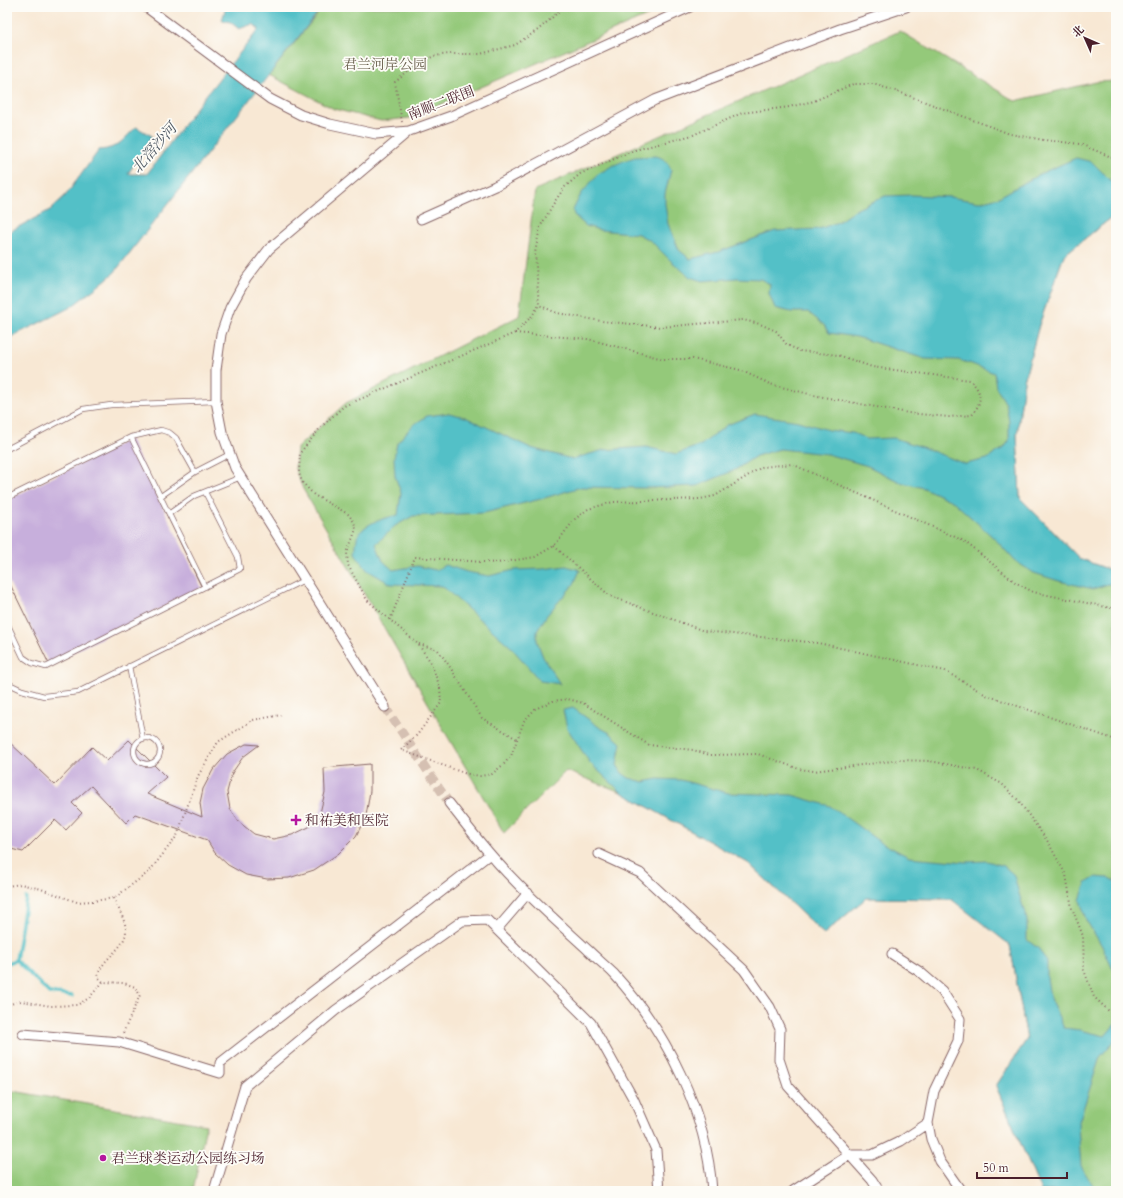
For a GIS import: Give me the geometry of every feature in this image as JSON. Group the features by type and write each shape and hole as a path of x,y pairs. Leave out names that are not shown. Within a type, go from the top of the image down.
{"street":[{"name":"南顺二联围","path":"146,7 270,99 301,115 330,124 376,134 406,131 451,116 690,7"},
{"path":"421,219 495,186 655,100 840,29 906,7"},
{"path":"385,707 235,468 222,432 216,401 216,370 221,334 230,308 246,279 269,249 406,131"},
{"path":"449,803 490,854 528,894 614,974 644,1012 665,1045 682,1078 696,1112 705,1145 712,1191"},
{"path":"23,1034 119,1042 220,1073 220,1063 490,854"},
{"path":"600,854 640,873 744,970 770,1007 780,1029 779,1059 788,1086 872,1180 879,1191"},
{"path":"497,929 528,894"},
{"path":"214,1191 244,1086 336,1010 462,922 487,920 591,1023 634,1100 656,1150 659,1191"},
{"path":"892,954 920,972 942,991 960,1019 958,1041 934,1091 928,1123 931,1139 940,1161 961,1191"},
{"path":"793,1191 849,1155 872,1155 901,1141 928,1123"}],"lane":[{"path":"7,449 83,409 111,405 216,401"},
{"path":"7,498 132,437 161,430 170,433 176,438 195,472"},
{"path":"132,437 205,587"},
{"path":"161,496 195,472 230,454"},
{"path":"170,513 194,496 241,477"},
{"path":"7,623 24,657 32,663 46,667 240,569 238,557 205,492"},
{"path":"7,683 22,690 44,696 78,692 306,579"},
{"path":"129,666 143,739"},
{"path":"150,738 159,746 160,754 156,761 152,763 148,764 140,762 135,755 135,746 137,742 143,739 150,738"}],"path":[{"path":"406,131 395,82 417,65 434,56 449,54 480,54 515,45 538,30 564,7"},
{"path":"1116,159 1080,144 1010,134 873,84 853,84 814,100 789,107 742,112 693,135 635,150 580,174 565,187 556,201 540,227 535,253 539,305 532,316 514,333 344,406 321,427 300,453 299,474 302,482 314,495 348,514 354,522 356,529 347,553 348,565 367,600 418,644 430,661 440,687 440,703 417,735 400,750 464,773 480,776 492,774 511,756 524,721 535,709 553,701 568,699 583,702 650,745 693,750 710,755 758,754 799,769 814,771 900,760 930,761 977,770 1002,784 1018,800 1048,842 1066,875 1072,908 1083,936 1084,970 1094,997 1113,1015 1116,1020"},
{"path":"514,333 588,339 663,359 693,359 740,370 770,384 791,390 908,413 949,417 972,415 978,407 980,396 976,386 970,380 872,367 838,354 800,351 787,345 776,331 760,324 743,320 662,327 601,321 558,313 539,305"},
{"path":"390,620 415,557 498,563 535,557 554,546 575,519 588,509 613,502 700,499 715,496 762,467 792,464 964,541 1014,582 1032,592 1116,609"},
{"path":"554,546 610,596 704,632 818,643 945,671 986,695 1116,740"},
{"path":"418,644 438,650 482,718 517,740"},
{"path":"7,886 21,884 41,889 77,902 93,902 114,898 149,872 177,836 198,776 218,742 253,720 281,715"},
{"path":"114,898 126,929 124,941 99,970 98,977 103,982 124,983 135,987 140,995 119,1042"},
{"path":"7,1010 10,1004 22,1001 51,1006 77,1005 89,998 103,982"}],"green space":[{"name":"君兰河岸公园","path":"323,7 668,7 409,118 381,121 334,109 269,75"},
{"path":"900,31 1015,101 1096,82 1116,81 1116,220 1111,218 1064,255 1039,325 1024,381 1017,435 1020,498 1080,559 1116,572 1116,1191 1041,1191 996,1086 1027,1039 1010,945 955,899 866,898 824,934 748,863 621,792 566,771 504,833 303,489 295,469 297,448 346,403 519,316 535,190"},
{"name":"君兰球类运动公园练习场","path":"13,1091 206,1125 193,1191 7,1191 7,1124"}],"water":[{"path":"226,7 322,7 114,273 71,307 7,339 7,233 50,210 66,195 99,150 111,148 120,143 136,127 152,136 128,174 147,174 202,100 259,29 253,24 239,29 230,22 222,20"},
{"path":"656,156 665,161 671,170 665,194 668,224 679,250 690,259 718,252 775,231 819,229 838,222 855,210 885,196 912,195 950,197 979,202 999,197 1042,173 1076,158 1092,162 1116,186 1116,220 1111,218 1064,255 1039,325 1024,381 1017,435 1020,498 1080,559 1116,572 1116,584 1108,584 1093,589 1034,573 1015,561 996,540 954,502 924,488 900,482 868,466 827,454 780,449 756,456 735,470 697,486 645,488 581,487 541,499 484,513 413,516 395,526 376,544 383,561 393,570 417,566 436,570 445,565 467,572 489,576 514,570 543,569 566,566 580,570 574,584 547,615 537,631 537,641 543,657 560,684 540,681 511,647 442,586 391,584 367,570 355,553 358,535 371,524 382,519 398,515 401,493 395,476 394,458 397,443 413,425 427,416 449,413 465,417 531,448 572,459 604,450 646,447 676,454 701,445 727,425 755,414 798,421 828,430 853,433 867,439 894,438 965,464 987,459 1004,448 1009,441 1009,422 1006,404 996,387 994,373 958,360 925,359 857,337 829,333 824,325 808,312 791,312 775,308 769,294 770,284 760,279 737,278 702,281 690,277 651,241 638,234 600,230 586,226 574,215 573,210 581,194 598,174 612,166 635,157"},
{"path":"573,708 610,733 621,743 617,765 622,773 629,778 644,782 657,779 681,780 728,793 792,795 830,806 880,842 909,857 966,862 987,861 1004,866 1014,875 1027,920 1027,940 1039,949 1047,962 1047,977 1050,998 1064,1028 1105,1036 1116,1023 1116,1039 1100,1057 1078,1125 1081,1166 1096,1191 1041,1191 996,1086 1027,1039 1010,945 951,899 866,898 824,934 748,863 621,792 590,763 567,728 563,710"},
{"path":"1096,877 1108,878 1116,881 1116,976 1102,946 1086,920 1080,900 1086,883"}],"building":[{"path":"130,439 202,588 49,664 7,578 7,500"},
{"path":"7,740 55,785 92,747 107,761 129,740 166,777 147,794 202,817 200,803 203,789 213,770 227,754 246,744 259,745 243,757 232,773 227,792 230,809 239,822 254,834 273,839 292,835 309,827 320,813 325,792 324,768 370,764 370,791 366,816 356,836 338,854 314,870 289,878 267,879 246,875 228,865 215,853 207,840 135,814 126,823 91,786 72,803 82,813 66,830 55,820 23,852 7,848"}],"waterway":[{"path":"16,960 26,898"},
{"path":"7,963 16,960 49,993 72,996"}],"tunnel":[{"path":"385,707 449,803"}],"place":[{"name":"和祐美和医院","path":"296,820"},
{"name":"君兰球类运动公园练习场","path":"103,1158"}],"water label":[{"name":"北滘沙河","path":"154,148"}]}
